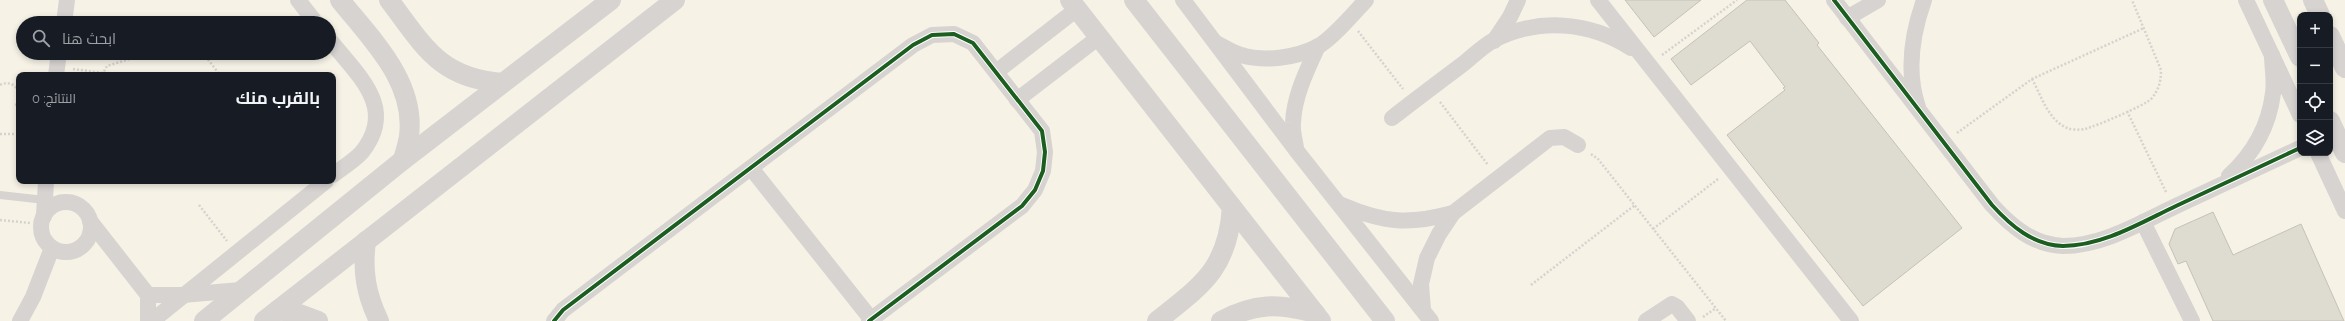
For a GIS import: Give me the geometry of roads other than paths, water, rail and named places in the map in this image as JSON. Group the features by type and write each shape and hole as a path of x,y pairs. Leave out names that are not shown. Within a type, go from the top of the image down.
{"street":[{"path":"65,16 67,0"},
{"path":"298,0 311,16"},
{"path":"340,0 392,66 404,88 409,112 409,136 403,160"},
{"path":"389,0 425,48 441,63 459,75 480,81 502,83"},
{"path":"204,321 403,160 611,0"},
{"path":"271,316 675,0"},
{"path":"1134,0 1385,321"},
{"path":"1182,0 1296,150 1342,205 1427,316"},
{"path":"1216,43 1241,55 1268,58 1293,56 1318,46 1349,19 1366,0"},
{"path":"1494,40 1510,17 1518,0"},
{"path":"1598,0 1851,321"},
{"path":"1834,0 1992,205 2010,225 2034,239 2062,246 2090,244 2143,222 2297,149"},
{"path":"1847,18 1878,0"},
{"path":"1920,113 1915,96 1911,60 1916,24 1924,0"},
{"path":"2246,0 2297,109"},
{"path":"2273,0 2297,51"},
{"path":"2313,0 2319,12"},
{"path":"996,72 1079,3 1099,37 1318,317"},
{"path":"1392,118 1494,40 1523,29 1546,26 1584,27 1614,37 1644,59"},
{"path":"554,321 563,310 913,45 932,35 954,34 973,43 1042,132 1045,152 1044,165 1035,190 1022,206 870,320 751,168"},
{"path":"1017,100 1099,37"},
{"path":"2333,42 2345,68"},
{"path":"1296,150 1293,124 1297,98 1304,76 1318,46"},
{"path":"336,48 373,95 378,116 373,137 361,154 336,173"},
{"path":"2219,186 2246,160 2264,128 2273,92 2272,55"},
{"path":"2333,131 2345,153"},
{"path":"1427,316 1421,284 1427,258 1439,234 1453,213 1550,138 1564,137 1578,145"},
{"path":"2319,156 2345,212"},
{"path":"46,184 41,234 45,242 52,248 69,252 84,245 91,229 90,221"},
{"path":"152,321 182,295 322,184"},
{"path":"43,213 56,204 73,203 84,210 90,221 148,295 148,321"},
{"path":"1342,205 1368,216 1397,221 1427,220 1453,213"},
{"path":"1157,321 1210,275 1223,254 1230,231 1232,207"},
{"path":"2143,222 2192,321"},
{"path":"366,241 363,262 365,284 371,304 379,321"},
{"path":"20,321 33,297 52,248"},
{"path":"148,295 182,295 242,290"},
{"path":"1646,321 1672,304 1677,307 1688,321"},
{"path":"1221,321 1239,312 1264,306 1290,306 1318,317"},
{"path":"271,316 299,314 318,321"}],"lane":[{"path":"0,195 43,213"}]}
